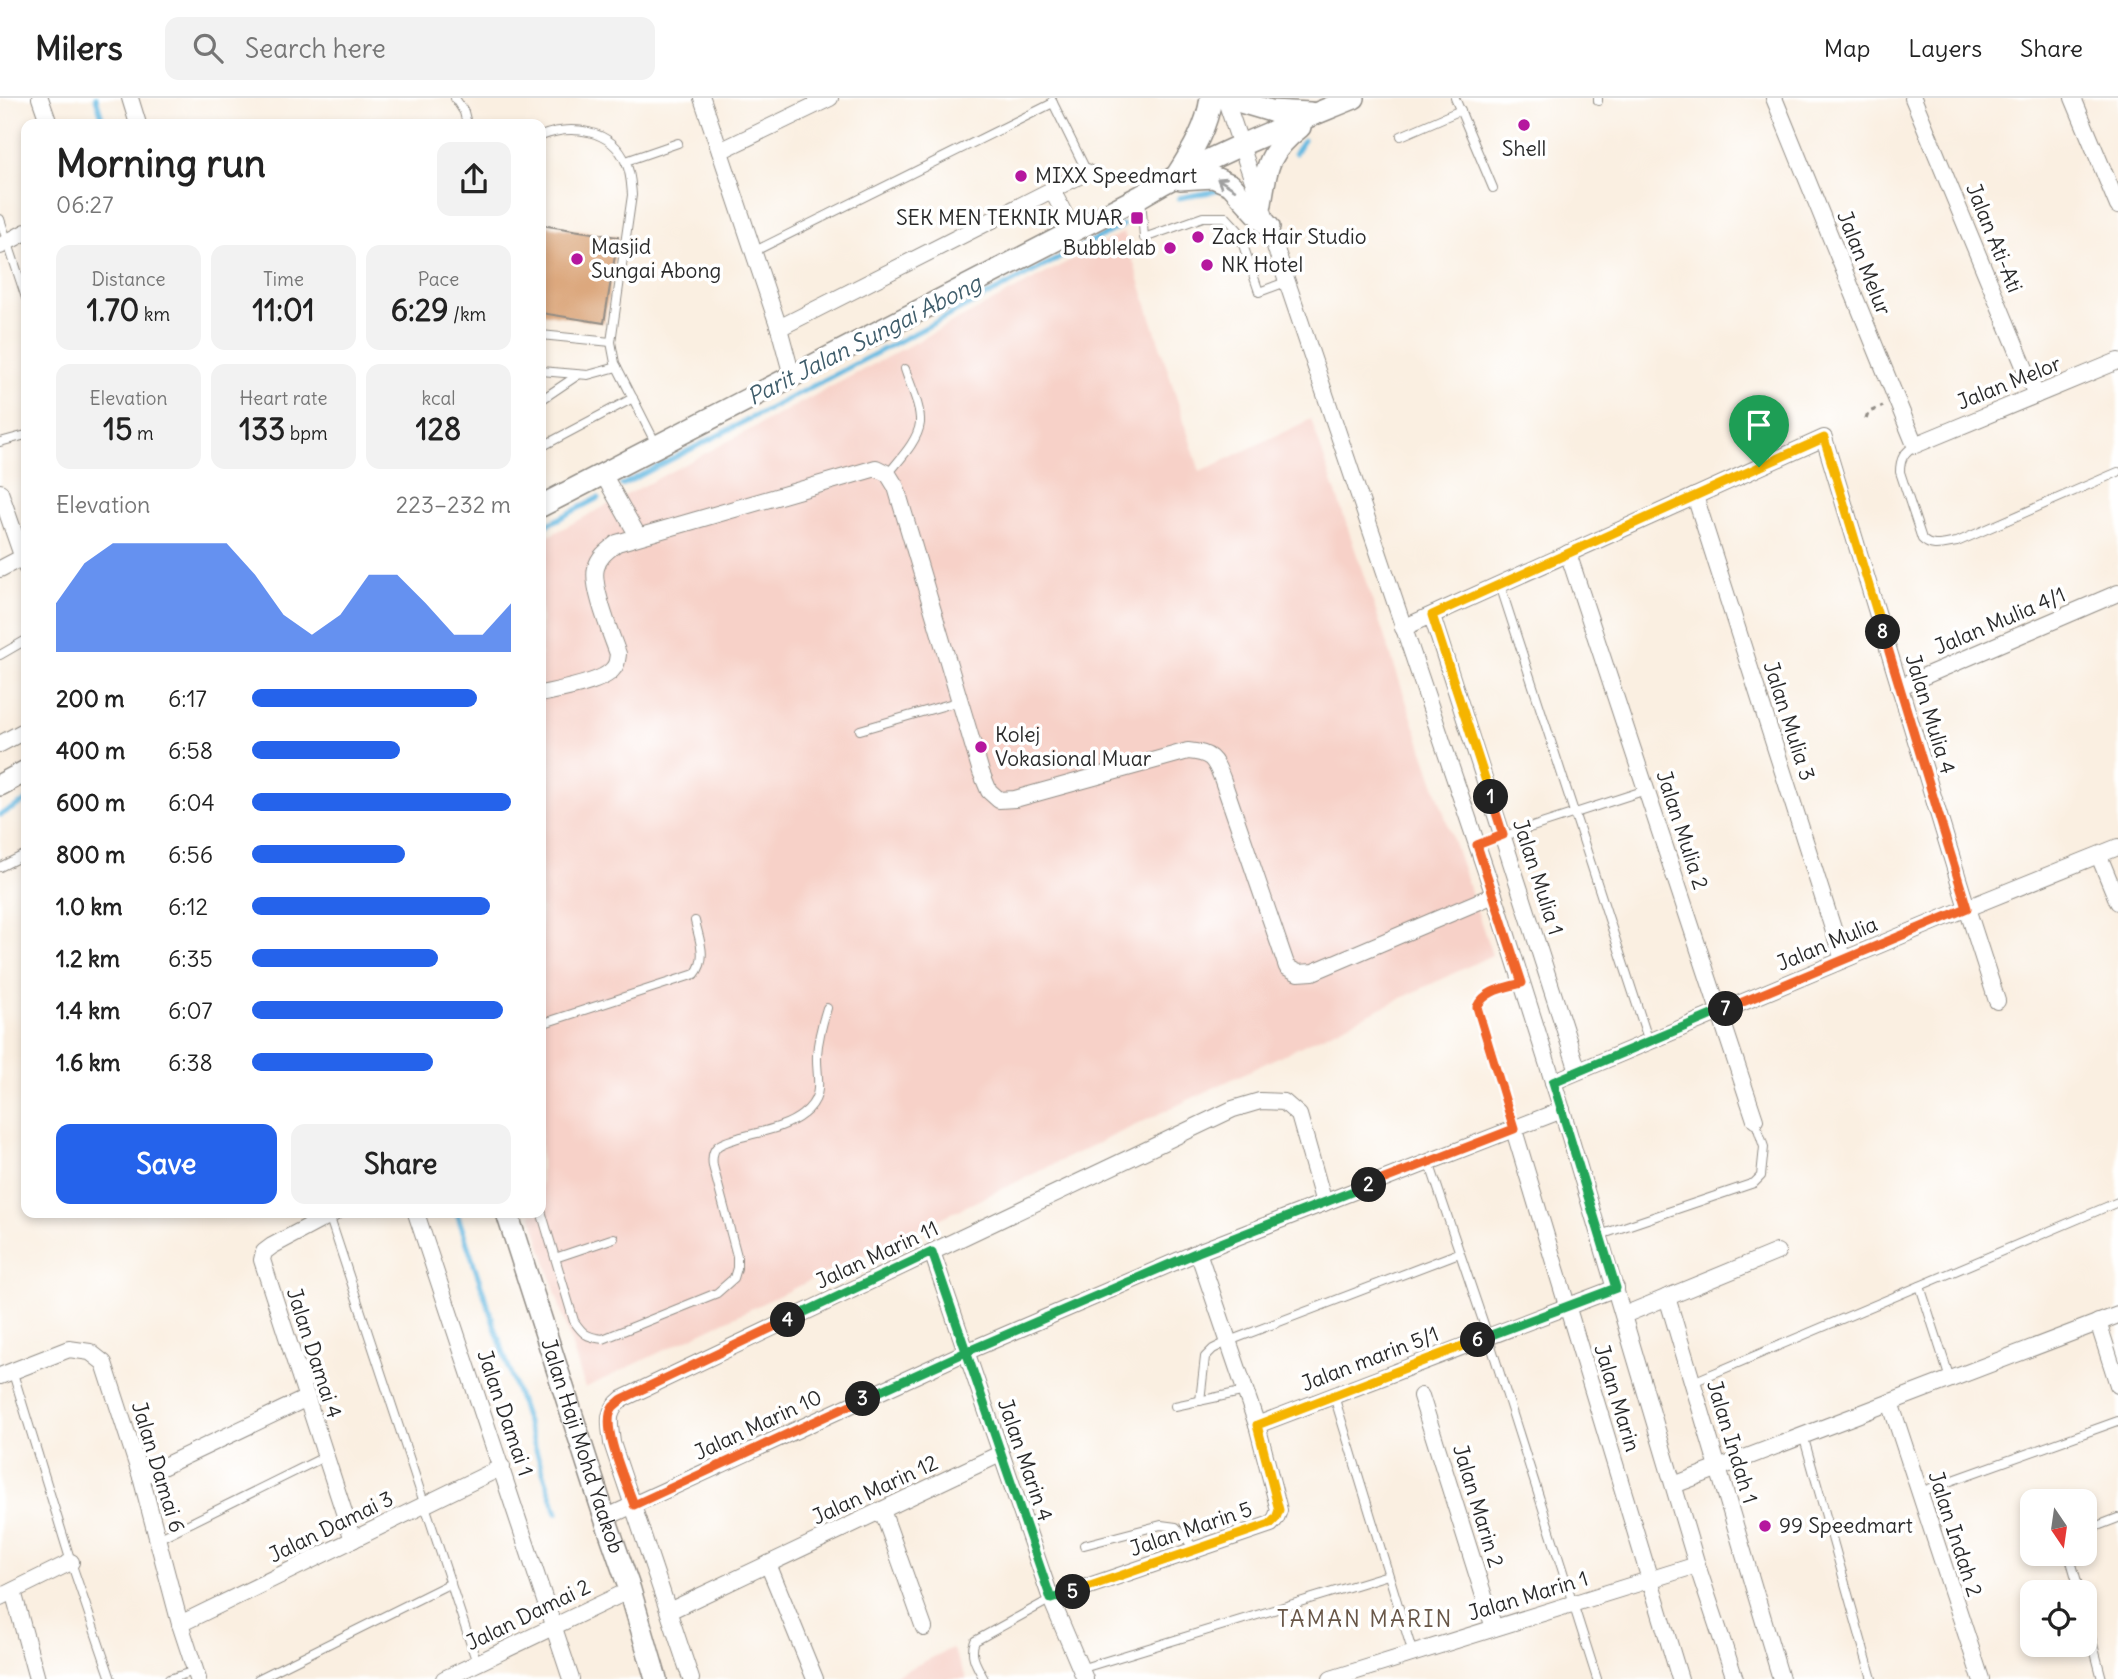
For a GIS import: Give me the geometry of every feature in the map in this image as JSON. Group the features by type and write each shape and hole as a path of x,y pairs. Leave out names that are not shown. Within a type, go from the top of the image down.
{"street":[{"path":"40,98 47,119"},
{"path":"130,98 136,119"},
{"path":"702,98 779,328 792,376"},
{"path":"720,151 830,98"},
{"path":"1171,179 1192,151 1205,125 1211,98"},
{"path":"1226,98 1271,111 1321,111"},
{"path":"1226,98 1239,145 1494,895 1600,1235 1697,1565 1735,1679"},
{"path":"546,503 1171,179 1239,145 1353,98"},
{"name":"Jalan Melur","path":"1774,98 1915,445"},
{"name":"Jalan Ati-Ati","path":"1913,98 2036,395"},
{"path":"2073,98 2118,206"},
{"path":"1261,204 1266,171 1275,151 1286,138 1321,111"},
{"path":"779,328 1087,172"},
{"path":"1171,179 1213,177 1231,185 1269,227"},
{"path":"1052,190 1073,231"},
{"path":"4,244 21,235"},
{"name":"Jalan Melor","path":"1915,445 2118,361"},
{"name":"Jalan Mulia 4","path":"1695,496 1824,438 1997,1001"},
{"path":"546,693 595,680 610,673 617,663 618,654 595,584 595,569 601,556 617,543 876,468 888,474 896,486 981,772 989,791 999,800 1015,799 1188,751 1212,757 1222,778 1287,967 1298,973 1313,972 1494,895"},
{"path":"603,474 638,536"},
{"path":"0,492 21,551"},
{"path":"1403,628 1695,496"},
{"name":"Jalan Mulia 3","path":"1695,496 1843,960"},
{"name":"Jalan Mulia 2","path":"1569,554 1755,1120"},
{"path":"0,569 21,563"},
{"name":"Jalan Mulia 4/1","path":"1899,687 2118,593"},
{"name":"Jalan Mulia 1","path":"1432,615 1578,1071"},
{"path":"0,744 21,733"},
{"path":"0,785 21,774"},
{"name":"Jalan Mulia","path":"1553,1082 2118,847"},
{"path":"2099,856 2118,902"},
{"name":"Jalan Marin 11","path":"691,1679 612,1443 609,1419 612,1408 622,1399 1233,1109 1260,1101 1284,1102 1298,1115 1324,1203"},
{"name":"Jalan Marin 10","path":"605,1518 966,1352 1198,1252 1562,1110"},
{"name":"Jalan Marin","path":"1514,1129 1680,1679"},
{"name":"Jalan Damai 4","path":"324,1218 272,1246 264,1252 262,1260 353,1540"},
{"name":"Jalan Damai 1","path":"418,1218 571,1679"},
{"name":"Jalan Haji Mohd Yaakob","path":"509,1218 630,1590 656,1679"},
{"name":"Jalan Marin 4","path":"932,1252 1051,1599 1083,1674"},
{"name":"Jalan Marin 5","path":"1051,1599 1270,1524 1276,1518 1279,1510 1257,1425 1198,1252"},
{"path":"1624,1315 1777,1252"},
{"name":"Jalan marin 5/1","path":"1257,1425 1616,1288"},
{"name":"Jalan Indah 1","path":"1667,1297 1781,1679"},
{"path":"1674,1485 2118,1315"},
{"path":"2098,1322 2118,1385"},
{"name":"Jalan Damai 6","path":"6,1373 69,1349 90,1352 104,1363 141,1477 180,1625 197,1675"},
{"name":"Jalan Marin 2","path":"1421,1396 1494,1628"},
{"path":"141,1477 307,1398"},
{"name":"Jalan Indah 2","path":"1890,1402 1980,1679"},
{"name":"Jalan Marin 12","path":"668,1611 1000,1454"},
{"name":"Jalan Damai 3","path":"180,1625 502,1468"},
{"path":"882,1510 924,1628"},
{"path":"37,1679 6,1594 71,1562"},
{"path":"768,1564 815,1679"},
{"name":"Jalan Marin 1","path":"1332,1679 1697,1565"},
{"name":"Jalan Damai 2","path":"444,1679 630,1590"}],"lane":[{"path":"455,98 466,119"},
{"path":"1455,98 1493,188"},
{"path":"753,252 1052,100 1087,172"},
{"path":"1401,136 1461,110"},
{"path":"546,135 568,129 588,131 609,139 626,161 632,195 611,342 617,367 657,446"},
{"path":"626,161 678,143"},
{"path":"1141,196 1144,238 1203,217 1226,217 1238,230 1259,292 1286,282"},
{"path":"0,219 4,244 21,286"},
{"path":"546,336 611,342"},
{"path":"546,372 588,375 617,367"},
{"path":"888,474 913,441 920,426 920,414 905,369"},
{"path":"546,397 578,375"},
{"path":"546,444 633,398"},
{"path":"0,442 21,436"},
{"path":"1915,445 1904,453 1900,472 1922,539 1928,544 1938,546 1956,542 2118,472"},
{"path":"1500,584 1649,1042"},
{"path":"0,655 21,643"},
{"path":"860,730 960,701"},
{"path":"1477,845 1646,790"},
{"path":"0,867 21,856"},
{"path":"546,1022 695,974 703,957 695,921"},
{"path":"1514,1129 1477,1007 1481,999 1489,993 1522,983"},
{"path":"543,1218 574,1321 583,1334 591,1338 603,1339 717,1293 734,1278 737,1256 712,1156 716,1147 727,1141 793,1121 806,1113 818,1095 820,1085 817,1057 819,1032 827,1008"},
{"path":"1600,1235 1754,1183 1761,1176 1764,1147 1755,1120"},
{"path":"1429,1162 1488,1336 1597,1679"},
{"path":"1693,1382 2118,1202"},
{"path":"333,1218 477,1663"},
{"path":"555,1258 614,1238"},
{"path":"1200,1401 1205,1357 1213,1349 1459,1253"},
{"path":"1920,1286 1950,1379"},
{"path":"6,1373 111,1679"},
{"path":"1175,1406 1246,1391"},
{"path":"1334,1396 1413,1654"},
{"path":"1920,1492 2118,1421"},
{"path":"1803,1435 1872,1679"},
{"path":"158,1539 326,1456"},
{"path":"2097,1526 2118,1518"},
{"path":"1084,1545 1161,1525 1175,1527 1195,1550"},
{"path":"1083,1674 1388,1575"},
{"path":"258,1679 451,1583"},
{"path":"984,1679 972,1656 975,1641 1051,1599"},
{"path":"2096,1657 2102,1679"},
{"path":"169,1679 197,1675"}],"shaded area":[{"name":"Kolej Vokasional Muar","path":"1124,232 1200,472 1311,419 1492,955 585,1388 533,1218 546,1218 546,537"},
{"path":"952,1648 967,1679 888,1679"}],"building":[{"name":"Masjid Sungai Abong","path":"546,226 618,237 604,323 546,314"}],"waterway":[{"path":"96,98 102,119"},
{"name":"Parit Jalan Sungai Abong","path":"1295,153 1304,140"},
{"name":"Parit Jalan Sungai Abong","path":"1179,198 1220,190"},
{"name":"Parit Jalan Sungai Abong","path":"622,485 1123,225"},
{"name":"Parit Jalan Sungai Abong","path":"546,525 598,498"},
{"name":"Parit Jalan Sungai Abong","path":"0,815 21,804"},
{"path":"459,1218 557,1513"}],"place":[{"name":"Shell","path":"1524,125"},
{"name":"MIXX Speedmart","path":"1021,176"},
{"name":"SEK MEN TEKNIK MUAR","path":"1137,218"},
{"name":"Zack Hair Studio","path":"1198,237"},
{"name":"Bubblelab","path":"1170,248"},
{"name":"Masjid Sungai Abong","path":"577,259"},
{"name":"NK Hotel","path":"1207,265"},
{"name":"Kolej Vokasional Muar","path":"981,747"},
{"name":"99 Speedmart","path":"1765,1526"}],"district":[{"name":"TAMAN MARIN","path":"1365,1619"}],"route":[{"path":"1759,467 1432,615 1503,835 1477,845 1522,983 1489,993 1481,999 1477,1007 1514,1129 1198,1252 966,1352 634,1505 612,1443 609,1419 612,1408 622,1399 932,1252 966,1352 1000,1454 1051,1599 1270,1524 1279,1510 1257,1425 1616,1288 1553,1082 1967,908 1824,438 1759,467"}]}
